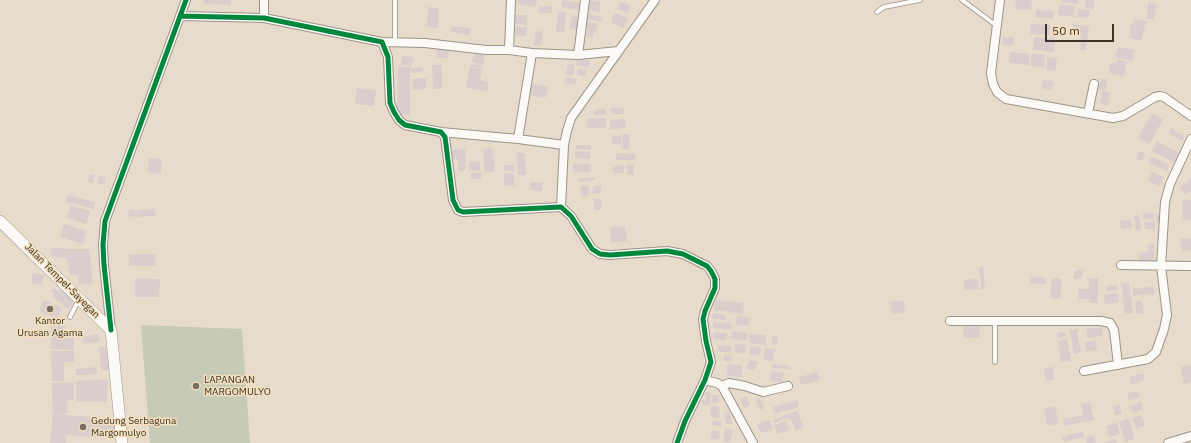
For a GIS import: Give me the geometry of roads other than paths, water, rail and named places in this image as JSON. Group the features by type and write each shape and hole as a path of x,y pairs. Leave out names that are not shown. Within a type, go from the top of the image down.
{"main road":[{"name":"Jalan Tempel-Sayegan","path":"0,221 111,330"},
{"path":"111,330 122,443"}],"street":[{"path":"111,330 104,265 104,233 106,221 186,0"},
{"path":"264,0 264,18"},
{"path":"509,50 511,0"},
{"path":"578,55 586,0"},
{"path":"561,207 564,145 571,118 655,0"},
{"path":"1000,0 991,73 993,84 997,92 1006,99 1114,118 1123,116 1155,97 1160,96 1164,97 1191,116"},
{"path":"180,16 264,18 382,42 578,55 618,51"},
{"path":"382,42 388,57 390,103 399,120 405,124 441,132 564,145"},
{"path":"518,139 532,53"},
{"path":"1088,113 1094,84"},
{"path":"441,132 446,141 453,200 458,210 463,212 561,207 571,216 592,249 600,254 610,255 658,251 676,252 707,266 711,271 715,279 714,288 704,311 706,342 711,362 705,380 685,421 677,443"},
{"path":"1084,371 1148,359 1156,352 1164,329 1166,315 1161,266 1165,202 1170,184 1191,139"},
{"path":"1121,265 1191,266"},
{"path":"950,321 1110,323 1114,330 1118,365"},
{"path":"705,380 722,386 753,443"},
{"path":"722,386 729,383 763,392 788,386"},
{"path":"1168,443 1191,436"}],"lane":[{"path":"395,0 395,42"},
{"path":"877,12 884,7 920,0"},
{"path":"962,0 997,26"},
{"path":"70,317 79,299"},
{"path":"995,321 995,362"}],"place":[{"name":"Kantor Urusan Agama","path":"50,309"},
{"name":"LAPANGAN MARGOMULYO","path":"196,386"},
{"name":"Gedung Serbaguna Margomulyo","path":"83,427"}]}
